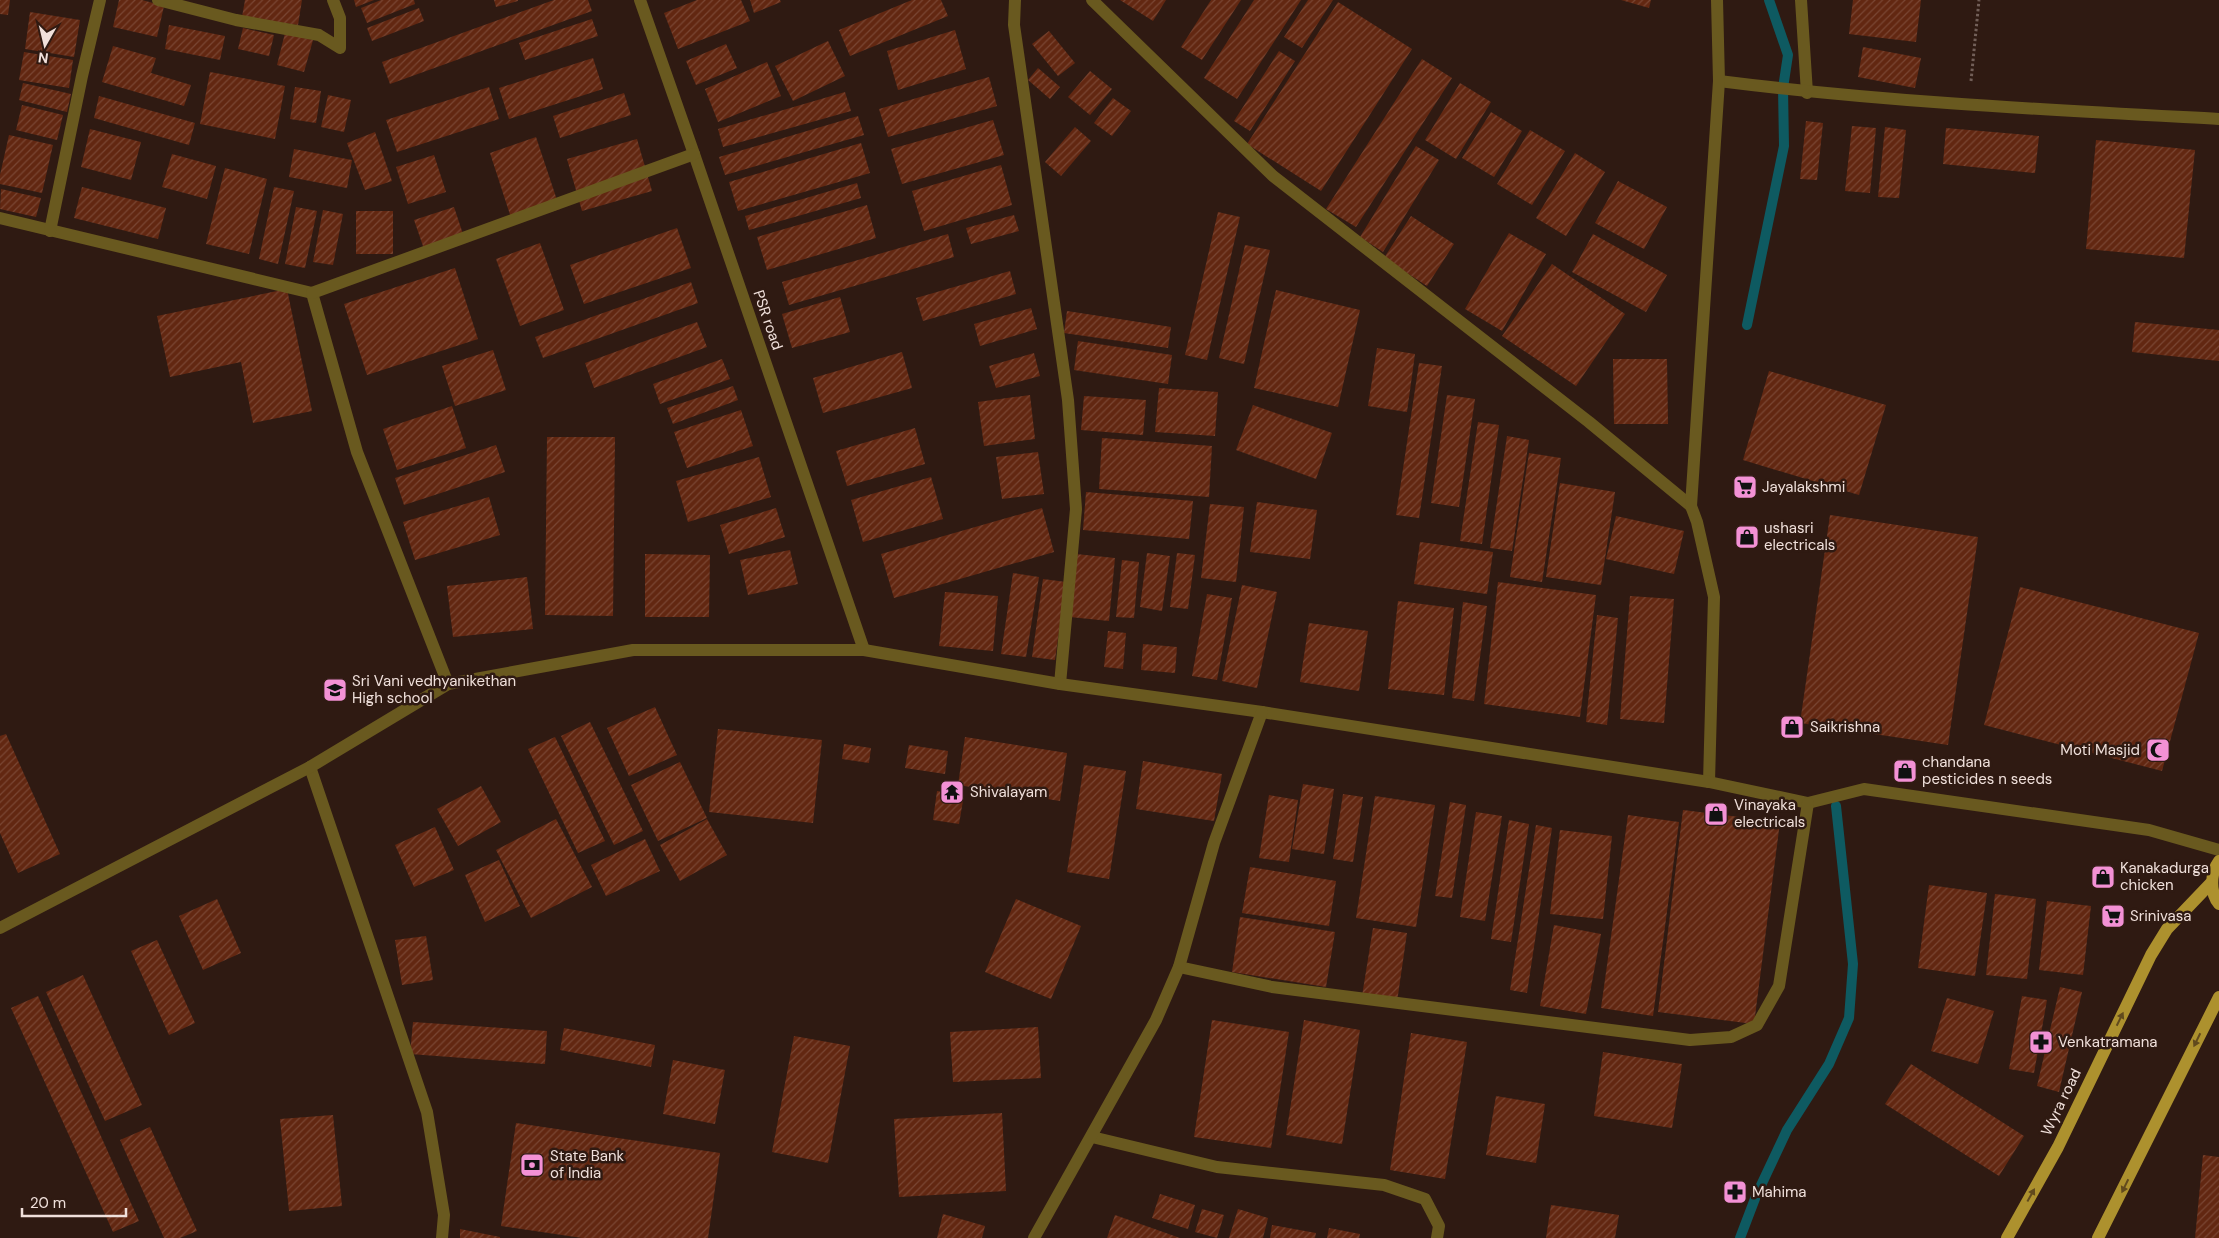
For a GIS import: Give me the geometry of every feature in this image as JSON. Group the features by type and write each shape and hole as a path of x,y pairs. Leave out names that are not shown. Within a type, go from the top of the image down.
{"main road":[{"path":"2219,861 2215,866 2211,883 2215,899 2219,904"},
{"name":"Wyra road","path":"2008,1238 2058,1147 2150,955 2167,928 2211,883"},
{"path":"2098,1238 2219,997"}],"street":[{"path":"50,230 100,0"},
{"path":"158,0 236,20 319,35 340,48 340,18 333,0"},
{"name":"PSR road","path":"640,0 864,650"},
{"path":"1015,0 1014,25 1068,400 1076,509 1060,684"},
{"path":"1092,0 1273,176 1589,422 1691,506"},
{"path":"1709,782 1714,597 1697,522 1691,506 1719,82 1717,0"},
{"path":"1801,0 1807,93"},
{"path":"1719,82 1807,93 1969,106 2219,119"},
{"path":"0,218 312,294 694,154"},
{"path":"312,294 357,452 448,684"},
{"path":"0,928 310,767 448,684 632,650 864,650 1060,684 1262,712 1709,782 1808,803 1864,789 2149,830 2219,850"},
{"path":"1034,1238 1156,1020 1179,967 1214,843 1262,712"},
{"path":"310,767 427,1112 444,1215 442,1238"},
{"path":"1179,967 1272,986 1690,1040 1731,1037 1757,1025 1779,986 1808,803"},
{"path":"1092,1137 1217,1167 1384,1185 1425,1199 1439,1226 1437,1238"}],"path":[{"path":"1969,106 1979,0"}],"building":[{"path":"0,0 10,0 8,15 0,14"},
{"path":"119,0 142,0 164,6 157,37 113,27"},
{"path":"245,0 302,0 298,25 242,17"},
{"path":"354,0 374,0 356,7"},
{"path":"381,0 414,0 415,4 367,23 361,8"},
{"path":"494,0 518,0 518,1 496,7"},
{"path":"554,0 588,0 592,11 390,84 382,62"},
{"path":"697,0 741,0 750,21 678,49 664,13"},
{"path":"750,0 780,0 781,2 754,13"},
{"path":"912,0 941,0 948,16 850,56 839,30"},
{"path":"1120,0 1166,0 1153,21"},
{"path":"1211,0 1241,0 1202,60 1181,47"},
{"path":"1254,0 1301,0 1237,99 1204,78"},
{"path":"1308,0 1333,0 1302,48 1284,37"},
{"path":"1621,0 1651,0 1649,8"},
{"path":"1853,0 1921,0 1916,42 1849,34"},
{"path":"1338,2 1412,49 1321,191 1247,144"},
{"path":"419,8 424,21 372,41 367,28"},
{"path":"30,12 80,20 74,57 25,49"},
{"path":"592,19 598,36 525,60 519,43"},
{"path":"169,25 225,36 220,60 165,49"},
{"path":"243,28 274,35 269,56 238,49"},
{"path":"955,30 966,69 898,90 887,51"},
{"path":"1049,31 1075,63 1058,76 1032,44"},
{"path":"285,33 313,40 304,72 277,65"},
{"path":"828,41 845,76 793,101 775,66"},
{"path":"726,44 737,68 696,85 686,61"},
{"path":"113,46 156,58 151,73 191,85 184,106 102,82"},
{"path":"1863,47 1921,58 1915,88 1858,77"},
{"path":"1279,51 1295,61 1250,131 1234,121"},
{"path":"24,52 73,60 69,88 19,80"},
{"path":"593,58 603,89 509,119 499,88"},
{"path":"1422,59 1452,78 1356,227 1326,209"},
{"path":"767,62 781,96 718,122 705,89"},
{"path":"1038,68 1060,87 1050,99 1028,80"},
{"path":"1090,71 1112,89 1090,115 1068,97"},
{"path":"210,72 285,86 275,139 200,124"},
{"path":"989,77 997,106 888,137 879,109"},
{"path":"23,83 71,94 67,112 19,100"},
{"path":"1460,83 1491,102 1456,159 1425,140"},
{"path":"295,87 321,91 316,123 290,119"},
{"path":"489,87 499,119 397,152 386,120"},
{"path":"845,92 851,111 723,147 718,129"},
{"path":"624,93 631,115 560,138 553,116"},
{"path":"328,95 351,100 344,132 321,127"},
{"path":"99,96 195,123 189,145 94,118"},
{"path":"1113,98 1131,111 1112,136 1094,123"},
{"path":"22,105 63,115 57,140 16,130"},
{"path":"1491,112 1522,131 1494,177 1462,158"},
{"path":"858,116 864,135 725,175 719,157"},
{"path":"993,120 1004,155 902,184 891,149"},
{"path":"1806,121 1823,123 1817,180 1800,179"},
{"path":"1852,126 1876,128 1870,193 1845,191"},
{"path":"1075,127 1091,141 1061,176 1045,162"},
{"path":"1885,127 1906,130 1899,198 1878,197"},
{"path":"1946,128 2039,136 2035,173 1943,164"},
{"path":"90,129 141,142 131,180 81,167"},
{"path":"1530,130 1565,151 1532,205 1497,184"},
{"path":"375,132 392,181 365,190 347,143"},
{"path":"9,135 53,145 42,193 0,184 0,175"},
{"path":"536,137 560,209 513,224 490,153"},
{"path":"637,139 652,191 582,211 567,159"},
{"path":"2096,140 2195,150 2184,258 2086,249"},
{"path":"861,143 870,173 738,211 729,182"},
{"path":"1416,146 1439,160 1383,252 1360,237"},
{"path":"294,149 352,160 347,188 289,177"},
{"path":"1575,153 1605,172 1566,236 1536,218"},
{"path":"172,154 216,166 207,199 162,187"},
{"path":"434,155 446,192 408,204 396,167"},
{"path":"1001,165 1012,205 924,231 912,191"},
{"path":"225,168 267,179 249,254 206,244"},
{"path":"1618,181 1667,207 1644,249 1595,223"},
{"path":"857,183 861,198 749,230 745,216"},
{"path":"82,187 166,208 158,239 74,218"},
{"path":"274,187 294,191 278,264 259,259"},
{"path":"1,189 41,198 36,217 0,209"},
{"path":"867,205 876,238 767,270 757,237"},
{"path":"296,207 317,211 305,268 285,264"},
{"path":"454,207 464,237 424,249 414,220"},
{"path":"323,210 343,214 333,265 313,262"},
{"path":"356,211 393,211 393,254 356,254"},
{"path":"1218,212 1240,217 1207,360 1185,355"},
{"path":"1014,215 1019,231 971,244 966,228"},
{"path":"1411,216 1454,244 1427,286 1384,258"},
{"path":"677,228 691,268 584,304 570,265"},
{"path":"1509,233 1546,254 1502,331 1465,309"},
{"path":"948,234 954,257 789,305 782,282"},
{"path":"1593,234 1667,275 1646,312 1572,272"},
{"path":"540,243 564,310 520,326 496,259"},
{"path":"1245,245 1270,250 1244,364 1219,358"},
{"path":"1552,264 1625,314 1576,386 1502,336"},
{"path":"455,268 478,339 367,375 344,304"},
{"path":"1010,271 1016,294 923,321 916,298"},
{"path":"691,282 698,303 543,358 535,337"},
{"path":"287,289 312,411 253,423 241,362 170,377 157,316"},
{"path":"1276,290 1360,310 1338,407 1254,388"},
{"path":"840,297 850,332 792,348 782,314"},
{"path":"1031,308 1037,329 980,346 974,324"},
{"path":"1067,311 1171,327 1168,348 1064,333"},
{"path":"697,322 707,347 594,388 585,363"},
{"path":"2135,322 2219,330 2219,361 2132,352"},
{"path":"1078,341 1172,355 1168,384 1074,370"},
{"path":"1377,348 1415,354 1407,412 1368,406"},
{"path":"493,350 506,390 455,406 442,366"},
{"path":"902,352 912,388 823,413 813,378"},
{"path":"1034,353 1040,376 996,388 989,366"},
{"path":"722,359 730,379 660,404 653,384"},
{"path":"1613,359 1667,359 1668,424 1614,424"},
{"path":"1419,363 1442,366 1419,518 1396,515"},
{"path":"1769,371 1886,405 1859,495 1743,460"},
{"path":"733,386 738,400 673,424 667,408"},
{"path":"1159,388 1218,392 1215,436 1155,432"},
{"path":"1030,395 1035,439 984,446 978,402"},
{"path":"1447,395 1475,399 1459,507 1431,503"},
{"path":"1084,396 1146,400 1143,435 1081,430"},
{"path":"1253,405 1332,433 1316,479 1236,450"},
{"path":"452,406 466,448 397,470 383,429"},
{"path":"741,410 753,446 687,468 674,432"},
{"path":"1478,422 1499,425 1482,544 1460,541"},
{"path":"915,428 925,464 847,486 836,451"},
{"path":"1507,436 1529,440 1512,551 1490,548"},
{"path":"547,437 615,437 613,616 545,615"},
{"path":"1102,438 1212,446 1209,497 1099,489"},
{"path":"496,445 505,472 404,505 395,478"},
{"path":"1038,452 1044,494 1002,499 996,457"},
{"path":"1529,453 1561,458 1542,582 1510,577"},
{"path":"759,457 771,497 688,522 676,481"},
{"path":"931,477 943,519 863,542 851,500"},
{"path":"1560,483 1615,492 1601,585 1546,577"},
{"path":"1086,492 1193,501 1189,539 1083,530"},
{"path":"489,497 500,535 415,560 403,522"},
{"path":"1257,502 1317,510 1310,559 1250,552"},
{"path":"1210,504 1244,507 1236,582 1201,578"},
{"path":"776,508 785,537 729,554 720,525"},
{"path":"1042,508 1054,552 894,598 881,554"},
{"path":"1830,515 1978,537 1948,745 1800,723"},
{"path":"1616,516 1684,531 1674,574 1606,559"},
{"path":"1420,542 1493,552 1487,594 1414,584"},
{"path":"790,550 798,584 748,595 740,560"},
{"path":"1147,553 1170,556 1162,611 1140,607"},
{"path":"1177,553 1195,555 1188,609 1170,607"},
{"path":"645,554 710,555 709,617 645,617"},
{"path":"1076,554 1115,558 1109,621 1070,617"},
{"path":"1122,560 1139,562 1134,618 1116,617"},
{"path":"1013,573 1039,577 1026,657 1001,654"},
{"path":"527,577 533,629 453,637 447,586"},
{"path":"1043,579 1066,582 1055,660 1032,657"},
{"path":"1498,582 1596,595 1580,717 1484,704"},
{"path":"1242,585 1277,592 1257,688 1222,681"},
{"path":"2020,587 2199,633 2162,771 1984,725"},
{"path":"945,592 998,596 993,651 939,646"},
{"path":"1207,594 1232,598 1217,680 1192,676"},
{"path":"1630,596 1674,599 1664,723 1620,719"},
{"path":"1398,601 1454,608 1444,695 1388,689"},
{"path":"1463,602 1487,606 1474,701 1452,698"},
{"path":"1597,615 1618,618 1607,725 1586,722"},
{"path":"1309,623 1368,631 1359,691 1300,682"},
{"path":"1108,631 1126,633 1123,669 1104,667"},
{"path":"1143,644 1177,647 1175,673 1141,670"},
{"path":"655,707 677,755 629,776 607,728"},
{"path":"590,722 643,831 614,845 561,736"},
{"path":"718,729 822,740 813,823 709,812"},
{"path":"6,734 60,854 18,873 0,833 0,736"},
{"path":"555,737 605,841 578,853 528,749"},
{"path":"965,737 1067,753 1060,801 958,785"},
{"path":"844,744 871,748 869,763 842,759"},
{"path":"909,745 948,751 945,774 905,768"},
{"path":"1143,761 1222,774 1214,821 1136,809"},
{"path":"680,762 707,818 658,841 631,785"},
{"path":"1084,765 1126,771 1109,879 1067,872"},
{"path":"1303,784 1334,789 1324,854 1292,849"},
{"path":"481,786 501,822 458,846 437,809"},
{"path":"937,791 964,795 959,824 933,820"},
{"path":"1343,794 1363,797 1353,862 1333,859"},
{"path":"1269,795 1298,800 1289,862 1259,858"},
{"path":"1375,796 1435,805 1416,927 1356,918"},
{"path":"1450,802 1466,805 1452,898 1435,896"},
{"path":"1683,810 1780,822 1754,1024 1658,1012"},
{"path":"1476,812 1502,816 1485,921 1460,917"},
{"path":"1628,815 1679,822 1653,1016 1601,1008"},
{"path":"556,819 592,887 531,918 496,850"},
{"path":"707,819 727,855 680,881 660,845"},
{"path":"1509,820 1529,824 1511,942 1491,939"},
{"path":"1536,825 1552,828 1527,993 1510,990"},
{"path":"435,827 454,870 414,887 395,845"},
{"path":"1560,830 1612,836 1603,919 1550,914"},
{"path":"645,839 660,871 606,896 591,865"},
{"path":"499,860 520,906 485,922 465,875"},
{"path":"1250,867 1336,881 1329,926 1242,913"},
{"path":"1929,885 1987,893 1975,976 1918,968"},
{"path":"1995,894 2036,899 2027,979 1986,975"},
{"path":"217,899 241,953 203,970 179,916"},
{"path":"1016,899 1081,926 1051,999 985,972"},
{"path":"2047,901 2091,906 2083,975 2039,970"},
{"path":"1240,917 1335,932 1326,987 1232,972"},
{"path":"1554,925 1601,934 1586,1014 1540,1006"},
{"path":"1373,928 1407,933 1397,1002 1362,996"},
{"path":"426,936 433,980 402,985 395,940"},
{"path":"157,940 195,1023 169,1035 131,951"},
{"path":"83,975 142,1105 105,1121 46,992"},
{"path":"2060,987 2082,992 2059,1092 2037,1086"},
{"path":"38,996 139,1221 113,1232 11,1008"},
{"path":"2022,996 2047,1000 2034,1073 2009,1069"},
{"path":"1947,998 1994,1011 1978,1064 1931,1051"},
{"path":"1212,1020 1289,1032 1271,1148 1194,1137"},
{"path":"1304,1020 1360,1030 1342,1144 1286,1135"},
{"path":"413,1022 547,1031 545,1064 410,1054"},
{"path":"1038,1027 1041,1078 953,1082 950,1032"},
{"path":"564,1028 655,1045 651,1067 560,1050"},
{"path":"1411,1033 1467,1042 1445,1179 1390,1170"},
{"path":"794,1036 850,1046 828,1163 772,1152"},
{"path":"1603,1052 1682,1064 1672,1128 1594,1116"},
{"path":"673,1060 725,1070 715,1124 663,1114"},
{"path":"1911,1064 2024,1136 1999,1176 1885,1104"},
{"path":"1496,1096 1545,1104 1536,1163 1486,1155"},
{"path":"1002,1113 1006,1191 899,1197 894,1119"},
{"path":"333,1115 342,1206 289,1211 280,1119"},
{"path":"516,1123 720,1153 708,1238 582,1238 501,1226"},
{"path":"150,1127 197,1231 180,1238 164,1238 120,1140"},
{"path":"2203,1155 2219,1157 2219,1238 2195,1238"},
{"path":"1160,1194 1195,1205 1188,1229 1152,1218"},
{"path":"1551,1205 1619,1215 1615,1238 1546,1238"},
{"path":"1202,1209 1224,1215 1217,1238 1195,1232"},
{"path":"1238,1209 1268,1218 1263,1238 1229,1238"},
{"path":"943,1214 985,1226 982,1238 937,1238"},
{"path":"1115,1215 1180,1238 1107,1238"},
{"path":"1272,1225 1316,1233 1315,1238 1270,1238"},
{"path":"1329,1228 1360,1234 1359,1238 1327,1238"},
{"path":"460,1229 500,1237 500,1238 460,1238"}],"waterway":[{"path":"1747,325 1784,146 1783,88 1788,55 1769,0"},
{"path":"1740,1238 1756,1196 1787,1130 1829,1064 1849,1018 1853,964 1836,806"}],"place":[{"name":"Jayalakshmi","path":"1745,487"},
{"name":"ushasri electricals","path":"1747,537"},
{"name":"Sri Vani vedhyanikethan High school","path":"335,690"},
{"name":"Saikrishna","path":"1792,727"},
{"name":"Moti Masjid","path":"2158,750"},
{"name":"chandana pesticides n seeds","path":"1905,771"},
{"name":"Shivalayam","path":"952,792"},
{"name":"Vinayaka electricals","path":"1716,814"},
{"name":"Kanakadurga chicken","path":"2103,877"},
{"name":"Srinivasa","path":"2113,916"},
{"name":"Venkatramana","path":"2041,1042"},
{"name":"State Bank of India","path":"532,1165"},
{"name":"Mahima","path":"1735,1192"}]}
